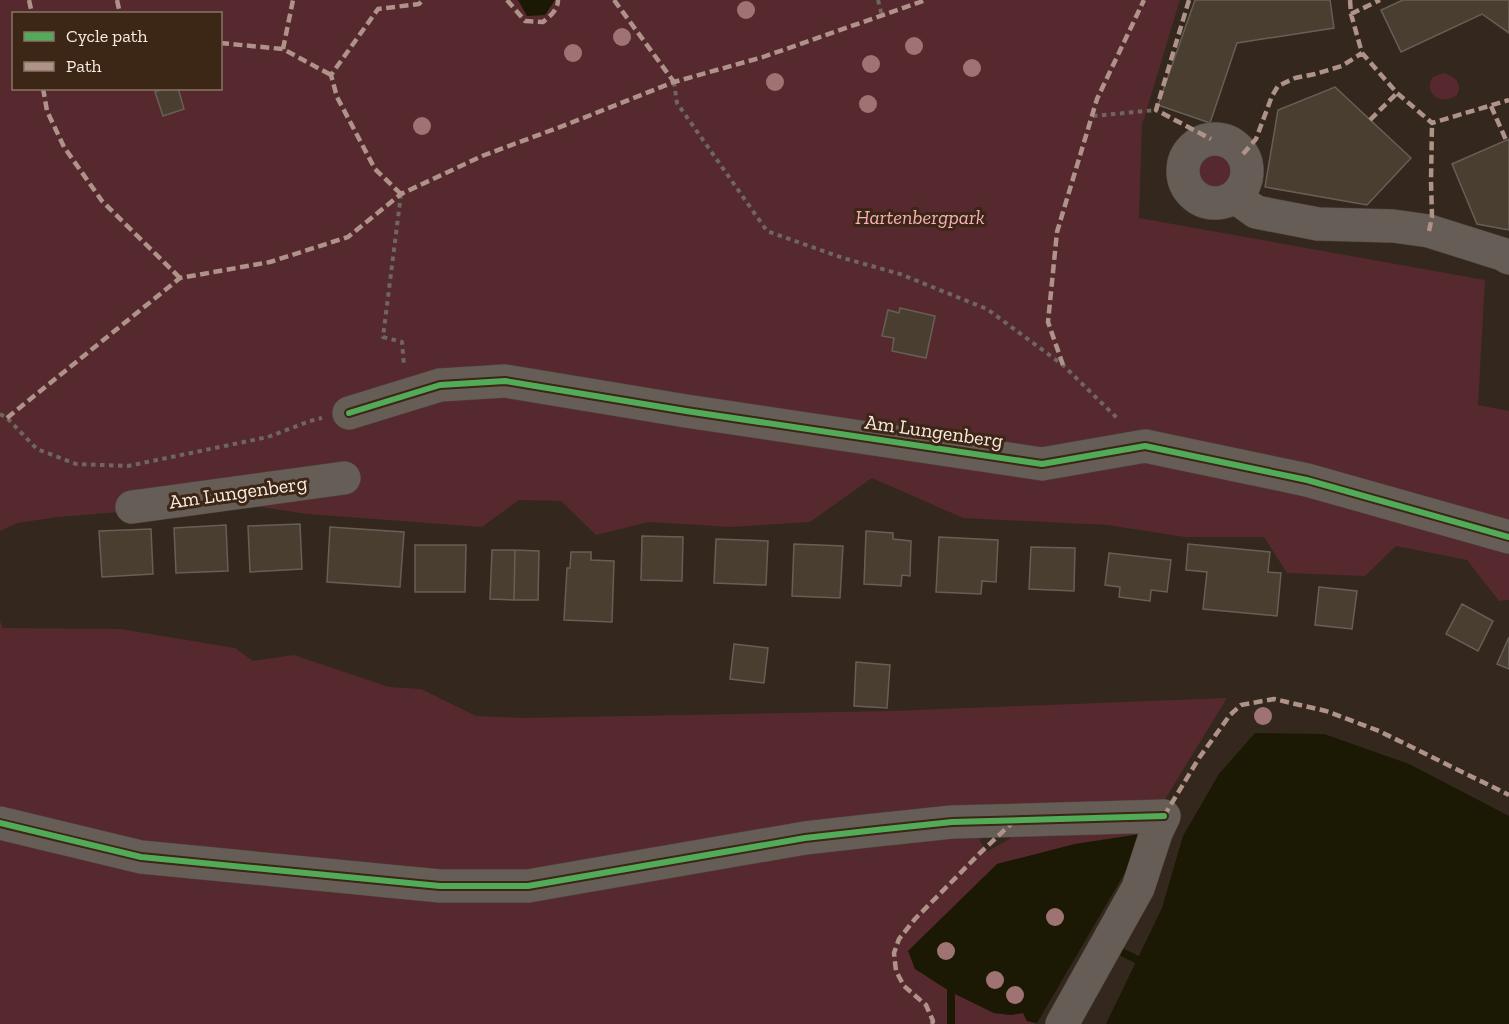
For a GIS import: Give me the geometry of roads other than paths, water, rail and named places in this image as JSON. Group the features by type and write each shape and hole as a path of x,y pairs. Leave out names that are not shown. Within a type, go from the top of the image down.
{"street":[{"path":"1234,198 1256,212 1318,224 1394,226 1429,231 1509,258"},
{"name":"Am Lungenberg","path":"349,413 440,386 505,381 686,411 1042,464 1145,446 1307,480 1509,537"},
{"name":"Am Lungenberg","path":"132,507 344,478"},
{"path":"0,823 141,857 440,886 528,886 805,838 876,830 952,822 1164,816 1138,888 1062,1024"}],"waterway":[{"path":"1111,947 1138,960"},
{"path":"951,992 951,1024"}],"park label":[{"name":"Hartenbergpark","path":"920,217"}]}
